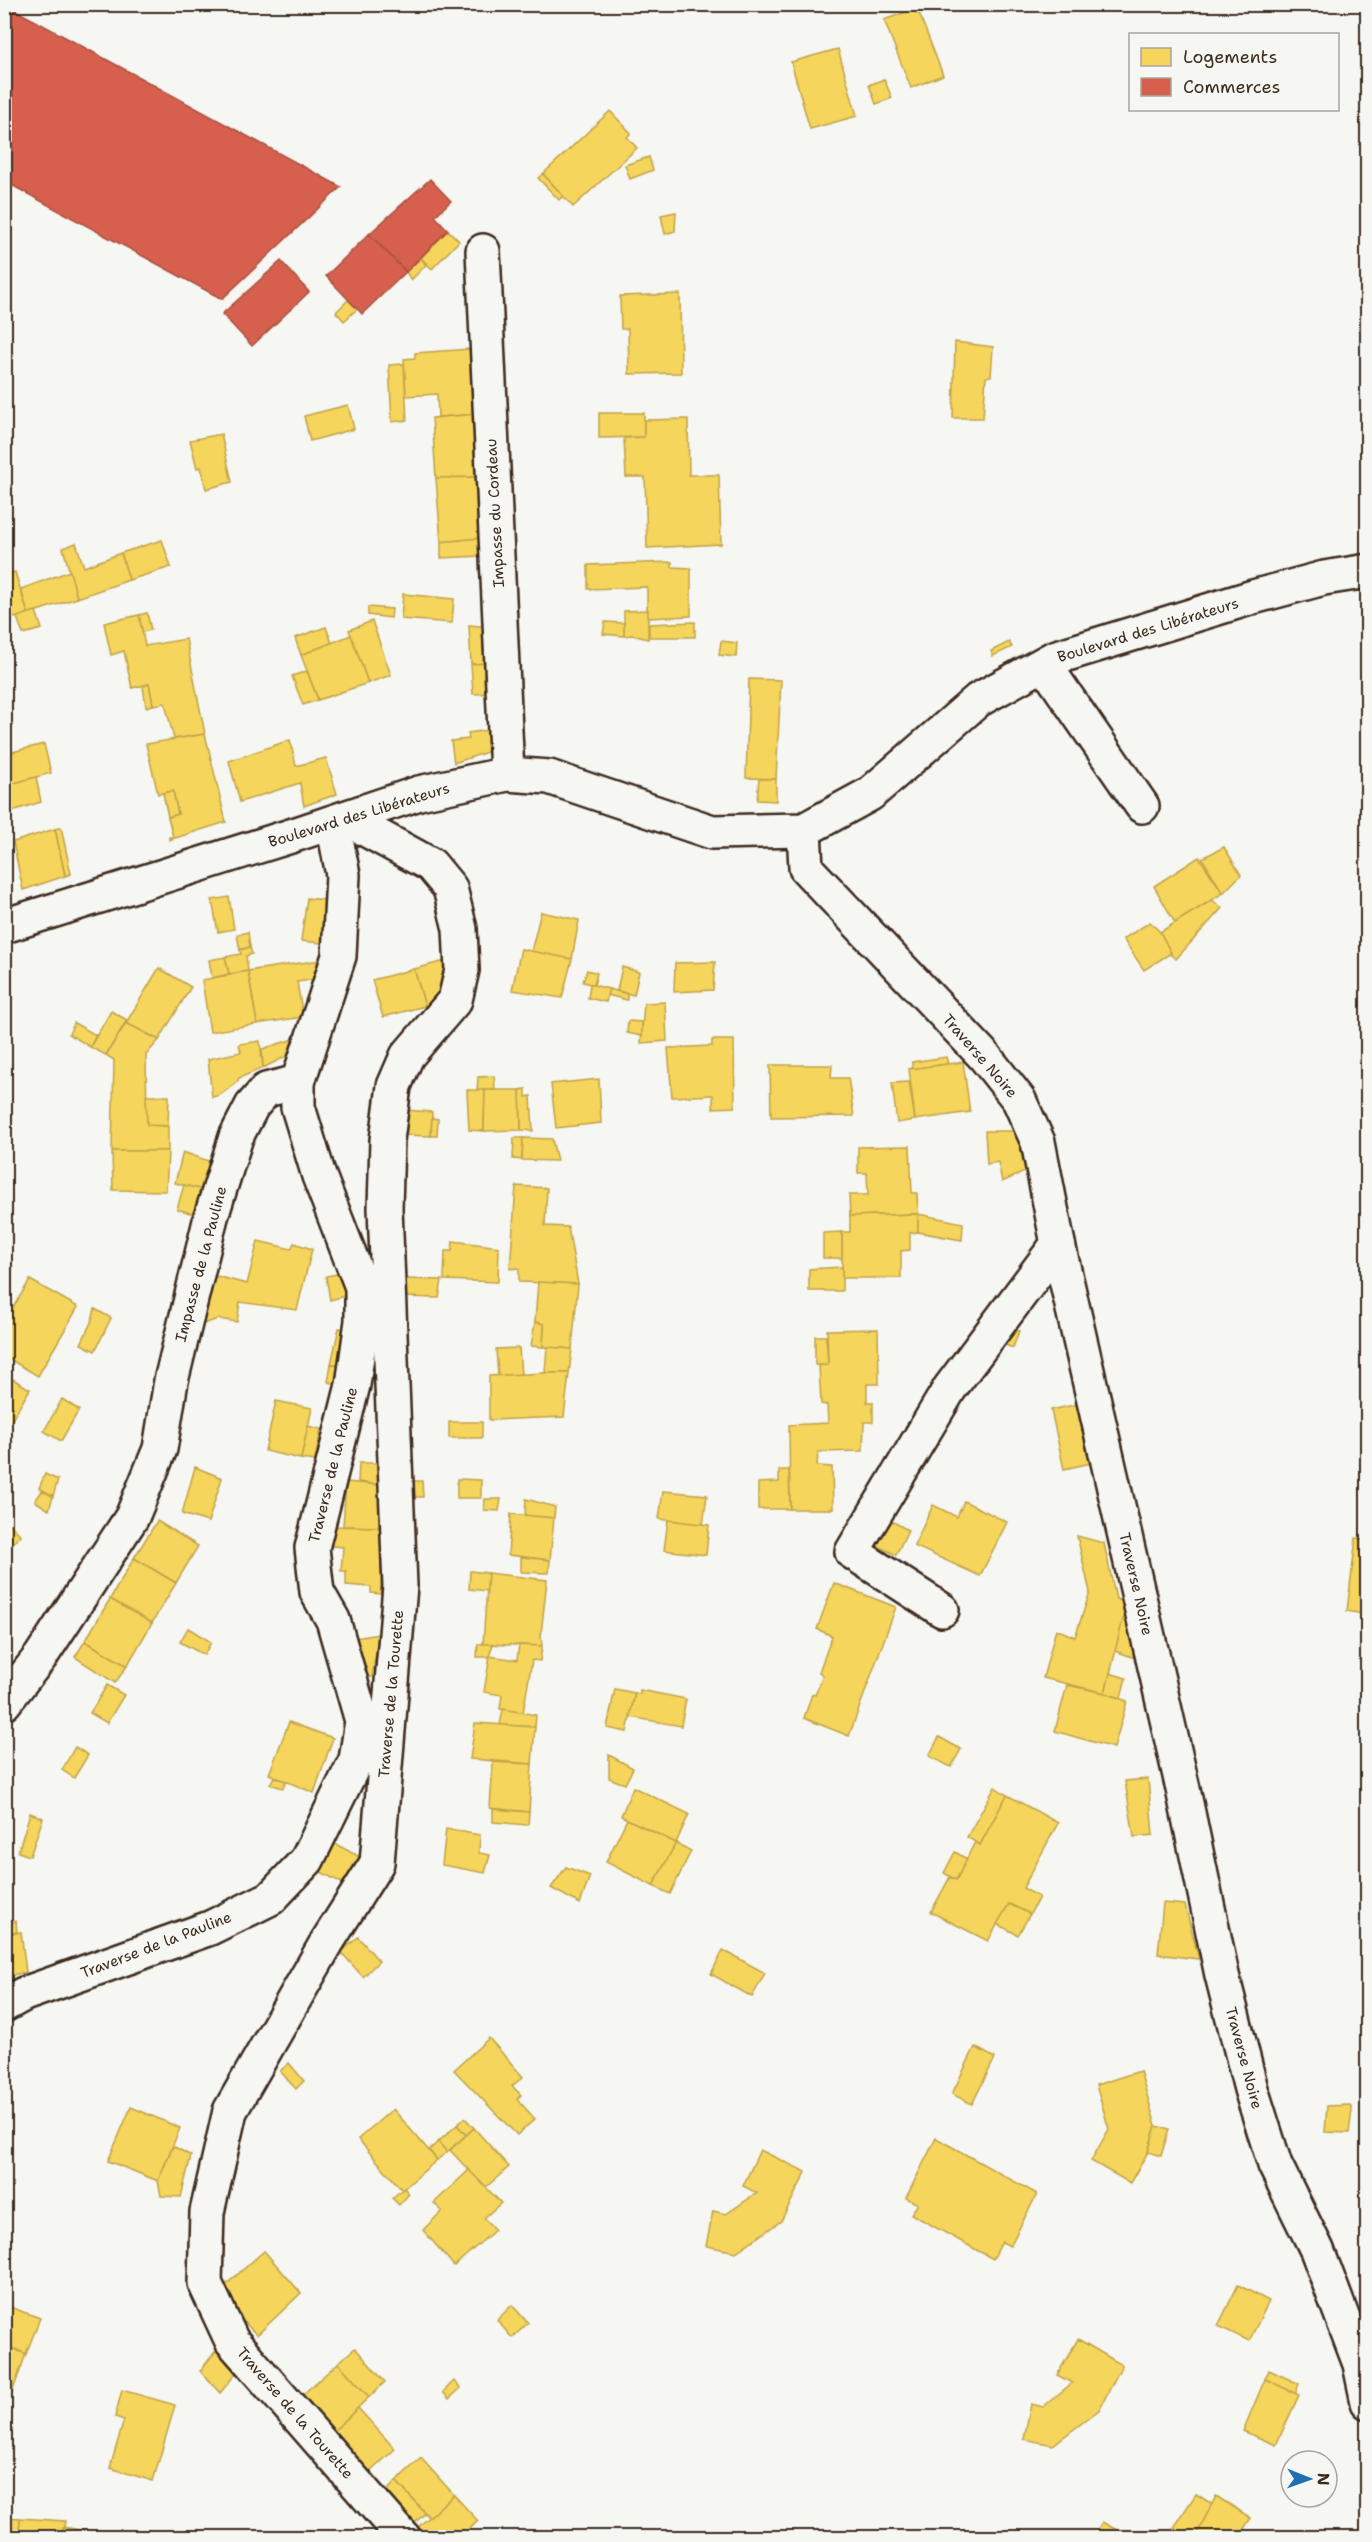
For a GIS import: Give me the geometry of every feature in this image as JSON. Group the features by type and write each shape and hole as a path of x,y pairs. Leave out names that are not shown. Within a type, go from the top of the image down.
{"street":[{"name":"Impasse du Cordeau","path":"483,251 507,774"},
{"name":"Boulevard des Libérateurs","path":"4,926 419,793 507,774 549,777 712,832 804,830 870,794 978,700 1054,658 1253,597 1324,578 1368,572"},
{"path":"1044,664 1142,807"},
{"path":"298,1082 339,956 343,875 339,820"},
{"name":"Traverse de la Tourette","path":"339,820 431,865 450,888 460,929 462,970 455,1000 407,1056 394,1086 387,1140 385,1208 400,1586 377,1863 327,1942 230,2111 207,2212 205,2283 232,2341 404,2538"},
{"name":"Traverse Noire","path":"804,830 806,868 985,1057 1019,1100 1038,1142 1058,1244 1183,1789 1222,1975 1251,2089 1275,2165 1317,2250 1360,2364 1368,2402"},
{"name":"Impasse de la Pauline","path":"4,1703 40,1656 132,1517 160,1449 171,1381 211,1217 236,1137 252,1106 266,1090 298,1082"},
{"name":"Traverse de la Pauline","path":"4,2005 24,1994 210,1928 271,1898 307,1860 356,1760 362,1721 333,1620 317,1592 312,1548 353,1384 362,1321 362,1287 319,1176 298,1107 298,1082"},
{"path":"942,1610 852,1552 950,1388 1058,1244"}],"building: Logements":[{"path":"917,8 943,75 911,88 884,20"},
{"path":"838,49 857,116 810,129 791,62"},
{"path":"884,79 892,98 876,104 869,85"},
{"path":"610,111 631,133 627,137 637,148 573,207 543,174"},
{"path":"649,157 653,170 630,179 625,165"},
{"path":"543,174 563,196 559,200 538,178"},
{"path":"676,212 675,231 665,234 661,215"},
{"path":"448,230 459,241 432,269 421,258"},
{"path":"421,258 426,265 411,280 406,272"},
{"path":"680,294 681,373 629,374 628,329 621,329 620,296"},
{"path":"348,300 357,309 344,321 336,312"},
{"path":"955,342 993,347 991,376 986,377 983,418 953,418"},
{"path":"471,349 476,414 438,417 437,394 406,396 404,359 415,358 415,353"},
{"path":"404,364 407,420 392,422 389,365"},
{"path":"348,405 354,429 310,441 304,416"},
{"path":"599,413 644,413 644,437 599,438"},
{"path":"476,414 479,477 436,478 432,418"},
{"path":"688,419 689,475 719,475 721,544 647,548 645,477 626,477 624,438 644,437 644,420"},
{"path":"221,434 232,482 206,489 201,467 197,468 190,440"},
{"path":"479,477 483,538 441,542 436,478"},
{"path":"479,538 481,556 441,558 441,542"},
{"path":"162,540 171,567 129,580 121,553"},
{"path":"76,543 84,567 121,553 129,580 77,598 63,548"},
{"path":"672,562 672,567 691,568 691,616 647,618 647,587 588,589 588,565"},
{"path":"70,571 77,598 28,614 21,589"},
{"path":"15,572 28,614 4,621 4,575"},
{"path":"403,594 454,599 452,623 401,619"},
{"path":"368,607 392,609 391,618 368,615"},
{"path":"648,610 648,639 632,635 624,636 624,611"},
{"path":"36,611 42,629 23,634 17,617"},
{"path":"147,613 151,630 142,632 139,615"},
{"path":"139,615 145,646 186,639 205,734 174,739 165,703 153,705 149,684 132,688 124,651 111,655 104,623"},
{"path":"372,621 391,675 368,683 349,630"},
{"path":"605,622 624,623 624,636 603,634"},
{"path":"695,622 695,637 649,637 649,624"},
{"path":"469,625 491,627 492,663 471,664"},
{"path":"326,627 332,643 301,655 295,638"},
{"path":"351,635 368,683 318,700 301,655"},
{"path":"721,641 737,643 736,657 719,655"},
{"path":"1009,642 1012,647 993,656 991,651"},
{"path":"492,663 494,693 473,694 471,664"},
{"path":"307,671 318,700 303,705 292,676"},
{"path":"749,679 781,680 776,779 746,778"},
{"path":"149,684 153,705 146,707 143,686"},
{"path":"495,729 496,749 454,763 451,741 469,739 468,733"},
{"path":"205,734 226,822 169,840 169,837 173,837 168,817 178,814 173,791 158,794 146,744"},
{"path":"290,740 296,766 326,758 337,794 304,806 300,783 240,802 229,761"},
{"path":"44,744 51,773 4,786 4,754"},
{"path":"36,777 41,802 6,813 4,786"},
{"path":"759,779 776,779 776,801 757,800"},
{"path":"173,791 178,814 168,817 163,793"},
{"path":"61,827 71,874 65,876 55,829"},
{"path":"55,829 65,876 23,890 13,842"},
{"path":"1224,847 1241,875 1223,893 1202,858"},
{"path":"1199,857 1223,893 1175,923 1154,886"},
{"path":"229,897 234,929 218,932 212,900"},
{"path":"307,898 333,901 331,944 301,941"},
{"path":"1212,900 1222,908 1176,959 1168,953 1171,953 1160,932"},
{"path":"541,912 579,920 572,959 531,952"},
{"path":"1150,922 1160,932 1171,953 1144,970 1123,939"},
{"path":"248,932 250,947 240,950 237,935"},
{"path":"250,947 252,954 246,956 248,971 229,974 225,957 241,954 240,950"},
{"path":"521,949 572,959 562,998 512,990"},
{"path":"225,957 229,974 212,978 209,960"},
{"path":"320,960 323,978 297,982 303,1017 257,1024 248,971"},
{"path":"449,960 438,1002 425,1006 414,969"},
{"path":"715,962 713,990 674,992 675,963"},
{"path":"622,967 639,972 634,995 617,991"},
{"path":"159,968 191,987 159,1040 126,1023"},
{"path":"414,969 425,1006 383,1017 372,980"},
{"path":"587,970 597,973 594,985 583,982"},
{"path":"248,971 257,1024 210,1032 202,980"},
{"path":"590,984 609,989 606,1002 588,998"},
{"path":"609,989 627,994 627,1000 607,995"},
{"path":"665,1002 667,1041 641,1043 644,1003"},
{"path":"111,1011 127,1020 106,1055 90,1047"},
{"path":"628,1021 642,1022 642,1036 627,1033"},
{"path":"74,1023 96,1035 90,1047 69,1034"},
{"path":"126,1023 159,1040 146,1055 147,1125 168,1126 168,1151 112,1151 114,1060 106,1055"},
{"path":"303,1036 299,1045 289,1055 263,1068 262,1049"},
{"path":"712,1040 734,1040 735,1107 713,1108 713,1095 672,1097 668,1048 712,1046"},
{"path":"260,1041 263,1068 239,1078 220,1095 212,1097 208,1059 241,1052 239,1044"},
{"path":"946,1057 948,1064 912,1069 912,1062"},
{"path":"963,1062 970,1112 915,1120 909,1069"},
{"path":"770,1065 832,1065 831,1078 848,1078 854,1116 771,1117"},
{"path":"494,1076 495,1090 477,1091 478,1077"},
{"path":"599,1079 601,1123 556,1128 551,1084"},
{"path":"909,1082 915,1120 897,1123 892,1083"},
{"path":"526,1089 526,1097 531,1096 533,1131 521,1130 520,1090"},
{"path":"467,1090 485,1090 484,1131 469,1130"},
{"path":"485,1090 520,1090 521,1130 484,1131"},
{"path":"146,1096 169,1096 168,1126 147,1125"},
{"path":"404,1110 432,1112 431,1136 403,1135"},
{"path":"432,1118 438,1119 437,1136 431,1136"},
{"path":"985,1131 1022,1131 1031,1169 1002,1182 998,1162 987,1164"},
{"path":"514,1138 523,1138 522,1160 513,1159"},
{"path":"523,1138 552,1139 557,1161 522,1160"},
{"path":"910,1146 912,1193 917,1193 918,1214 850,1216 849,1195 868,1195 867,1173 858,1173 858,1147"},
{"path":"112,1151 168,1151 166,1191 113,1190"},
{"path":"183,1152 214,1163 207,1191 175,1183"},
{"path":"184,1185 207,1191 200,1216 177,1209"},
{"path":"516,1186 547,1188 545,1226 568,1227 578,1284 519,1282 519,1268 510,1269"},
{"path":"918,1214 918,1232 910,1233 910,1250 901,1251 901,1278 842,1278 842,1232 850,1232 850,1216"},
{"path":"918,1214 963,1223 962,1240 918,1232"},
{"path":"842,1232 842,1258 823,1258 823,1233"},
{"path":"258,1241 291,1249 294,1243 312,1249 297,1310 240,1302 237,1322 218,1319 197,1326 212,1275 247,1284"},
{"path":"453,1241 499,1247 498,1282 444,1280 445,1251 452,1251"},
{"path":"842,1267 842,1291 809,1291 809,1269"},
{"path":"342,1273 348,1295 330,1300 326,1276"},
{"path":"404,1279 442,1280 439,1298 404,1297"},
{"path":"30,1280 78,1307 38,1376 4,1356 4,1322"},
{"path":"538,1282 578,1284 572,1349 543,1347 544,1324 535,1322"},
{"path":"95,1309 111,1318 95,1351 81,1344"},
{"path":"535,1322 544,1324 543,1347 531,1346"},
{"path":"1005,1326 1019,1331 1013,1348 1000,1343"},
{"path":"339,1328 351,1331 346,1366 331,1364"},
{"path":"878,1329 879,1384 867,1384 867,1402 873,1402 873,1422 864,1422 863,1451 818,1452 817,1466 832,1467 833,1509 790,1509 789,1425 828,1423 827,1405 821,1404 819,1365 828,1365 827,1330"},
{"path":"815,1336 826,1336 828,1365 815,1365"},
{"path":"547,1347 572,1349 569,1373 545,1373"},
{"path":"519,1348 521,1375 498,1376 496,1349"},
{"path":"331,1364 346,1366 342,1385 328,1382"},
{"path":"569,1373 564,1417 489,1420 489,1376"},
{"path":"4,1374 30,1389 7,1428 4,1427"},
{"path":"62,1399 79,1410 61,1441 44,1431"},
{"path":"276,1401 312,1408 301,1459 265,1451"},
{"path":"1083,1403 1096,1462 1064,1469 1051,1410"},
{"path":"449,1422 482,1422 482,1438 449,1438"},
{"path":"308,1426 321,1429 315,1461 301,1459"},
{"path":"359,1463 379,1463 381,1485 358,1482"},
{"path":"195,1467 222,1478 208,1522 182,1514"},
{"path":"779,1470 789,1470 790,1509 758,1509 758,1483 779,1482"},
{"path":"45,1474 58,1480 53,1496 39,1488"},
{"path":"457,1479 481,1480 481,1498 457,1498"},
{"path":"412,1481 422,1481 423,1497 414,1497"},
{"path":"346,1482 381,1485 381,1527 343,1526"},
{"path":"42,1491 53,1496 49,1510 35,1501"},
{"path":"663,1491 707,1495 703,1525 659,1519"},
{"path":"485,1499 501,1499 499,1511 484,1510"},
{"path":"526,1499 555,1507 554,1518 525,1516"},
{"path":"964,1501 1007,1522 980,1576 914,1546 933,1505 957,1517"},
{"path":"511,1514 554,1518 550,1560 508,1555"},
{"path":"668,1520 709,1525 706,1555 664,1550"},
{"path":"890,1520 908,1530 896,1555 876,1545"},
{"path":"6,1521 21,1535 7,1549 4,1546"},
{"path":"157,1521 198,1546 176,1583 134,1558"},
{"path":"324,1526 381,1527 381,1594 371,1593 371,1587 346,1585 346,1571 341,1571 343,1547 323,1545"},
{"path":"1077,1536 1104,1543 1116,1599 1128,1603 1105,1693 1043,1678 1056,1629 1075,1637 1090,1592"},
{"path":"1356,1538 1368,1540 1368,1580 1363,1614 1347,1611"},
{"path":"521,1557 550,1560 549,1573 521,1572"},
{"path":"134,1558 176,1583 152,1623 110,1599"},
{"path":"470,1571 488,1573 487,1591 469,1589"},
{"path":"488,1573 547,1580 541,1634 542,1646 483,1644"},
{"path":"834,1583 896,1607 849,1736 804,1718 812,1694 815,1695 823,1675 819,1672 832,1636 817,1629"},
{"path":"110,1599 152,1623 127,1666 85,1641"},
{"path":"1123,1619 1136,1622 1144,1661 1115,1651"},
{"path":"188,1628 211,1642 204,1655 180,1642"},
{"path":"379,1634 372,1677 362,1678 349,1639"},
{"path":"85,1641 127,1666 115,1683 75,1657"},
{"path":"478,1644 493,1644 489,1657 477,1657"},
{"path":"519,1645 542,1646 540,1661 532,1660 523,1713 500,1709 502,1695 484,1692 490,1656 517,1660"},
{"path":"1110,1673 1126,1678 1121,1698 1105,1693"},
{"path":"107,1685 124,1695 107,1723 90,1713"},
{"path":"1067,1685 1105,1693 1127,1701 1114,1748 1055,1731"},
{"path":"615,1689 635,1693 627,1732 607,1728"},
{"path":"640,1690 686,1699 681,1726 630,1717 635,1693 640,1694"},
{"path":"503,1709 536,1715 535,1727 500,1725"},
{"path":"289,1722 333,1738 314,1793 269,1774"},
{"path":"475,1723 535,1727 532,1764 470,1759"},
{"path":"939,1737 961,1749 951,1767 929,1756"},
{"path":"75,1747 88,1755 74,1778 62,1770"},
{"path":"609,1755 633,1768 625,1784 609,1778"},
{"path":"493,1762 532,1764 529,1812 490,1808"},
{"path":"274,1777 286,1781 283,1788 270,1784"},
{"path":"1148,1779 1153,1835 1134,1837 1125,1781"},
{"path":"633,1787 689,1814 676,1843 621,1816"},
{"path":"995,1787 1007,1795 980,1845 967,1837"},
{"path":"1007,1795 1058,1823 1023,1888 1039,1897 1030,1914 1009,1904 988,1941 931,1912 950,1877 956,1880 975,1842 980,1845"},
{"path":"493,1809 529,1812 528,1825 493,1822"},
{"path":"30,1813 43,1818 30,1856 18,1852"},
{"path":"627,1819 676,1843 653,1886 606,1862"},
{"path":"446,1829 480,1835 479,1853 490,1855 485,1873 442,1865"},
{"path":"328,1840 360,1857 344,1884 311,1867"},
{"path":"676,1843 691,1851 670,1894 653,1886"},
{"path":"955,1852 967,1859 956,1880 944,1873"},
{"path":"566,1867 590,1876 580,1904 551,1888"},
{"path":"1163,1903 1185,1905 1199,1959 1158,1954"},
{"path":"1009,1904 1030,1914 1018,1935 997,1924"},
{"path":"16,1921 17,1932 4,1935 4,1923"},
{"path":"21,1932 26,1972 4,1977 4,1935"},
{"path":"358,1937 379,1961 363,1977 341,1952"},
{"path":"723,1950 765,1973 752,1997 711,1974"},
{"path":"489,2038 523,2077 512,2086 521,2095 517,2099 535,2119 517,2135 454,2070"},
{"path":"975,2047 995,2058 972,2104 952,2094"},
{"path":"289,2063 304,2081 296,2089 280,2071"},
{"path":"1140,2071 1156,2126 1148,2152 1130,2183 1091,2161 1109,2129 1096,2085"},
{"path":"1350,2105 1352,2110 1349,2133 1325,2132 1327,2106"},
{"path":"131,2107 180,2128 158,2181 108,2161"},
{"path":"393,2109 437,2160 402,2190 358,2139"},
{"path":"465,2118 474,2128 466,2135 457,2125"},
{"path":"457,2125 466,2135 447,2152 438,2142"},
{"path":"1156,2126 1169,2129 1161,2156 1148,2152"},
{"path":"474,2128 509,2167 485,2188 450,2150"},
{"path":"936,2138 1037,2194 1010,2246 1002,2242 993,2259 911,2214 918,2204 906,2198"},
{"path":"438,2142 447,2152 437,2160 429,2150"},
{"path":"173,2146 191,2156 181,2197 161,2196 158,2181"},
{"path":"760,2150 806,2172 781,2221 736,2252 706,2246 713,2211 726,2214 757,2193 743,2186"},
{"path":"469,2170 501,2203 484,2218 495,2230 454,2266 423,2230 442,2211 434,2203"},
{"path":"404,2188 409,2194 399,2205 392,2198"},
{"path":"264,2251 301,2293 257,2335 232,2310 220,2290"},
{"path":"1238,2285 1269,2301 1249,2341 1218,2326"},
{"path":"4,2305 40,2318 26,2354 4,2345"},
{"path":"512,2305 528,2323 512,2338 497,2320"},
{"path":"1078,2339 1122,2365 1099,2410 1053,2445 1024,2439 1031,2404 1043,2407 1072,2383 1057,2375"},
{"path":"222,2343 242,2366 220,2393 200,2371"},
{"path":"4,2345 26,2354 5,2412 4,2412"},
{"path":"355,2348 385,2382 369,2397 338,2363"},
{"path":"338,2363 369,2397 334,2431 302,2395"},
{"path":"1269,2370 1299,2384 1295,2394 1265,2379"},
{"path":"1265,2379 1299,2395 1276,2445 1243,2431"},
{"path":"454,2381 461,2388 449,2399 443,2392"},
{"path":"122,2390 175,2405 153,2481 110,2468 124,2420 115,2417"},
{"path":"358,2408 395,2449 370,2472 334,2431"},
{"path":"421,2458 454,2495 429,2517 396,2481"},
{"path":"396,2481 425,2513 415,2523 387,2491"},
{"path":"1196,2494 1212,2504 1195,2538 1187,2538 1173,2529"},
{"path":"454,2495 478,2521 460,2538 427,2538 418,2527"},
{"path":"1216,2496 1251,2518 1238,2538 1195,2538"},
{"path":"4,2517 20,2518 19,2538 4,2538"},
{"path":"20,2518 65,2521 62,2538 19,2538"},
{"path":"1102,2522 1132,2538 1094,2538"},
{"path":"63,2527 109,2535 109,2538 62,2538"}],"building: Commerces":[{"path":"4,4 341,187 222,299 4,181"},
{"path":"430,179 451,201 435,216 448,230 406,272 369,234"},
{"path":"369,234 406,272 362,314 326,276"},
{"path":"281,261 309,292 252,346 222,314"}]}
